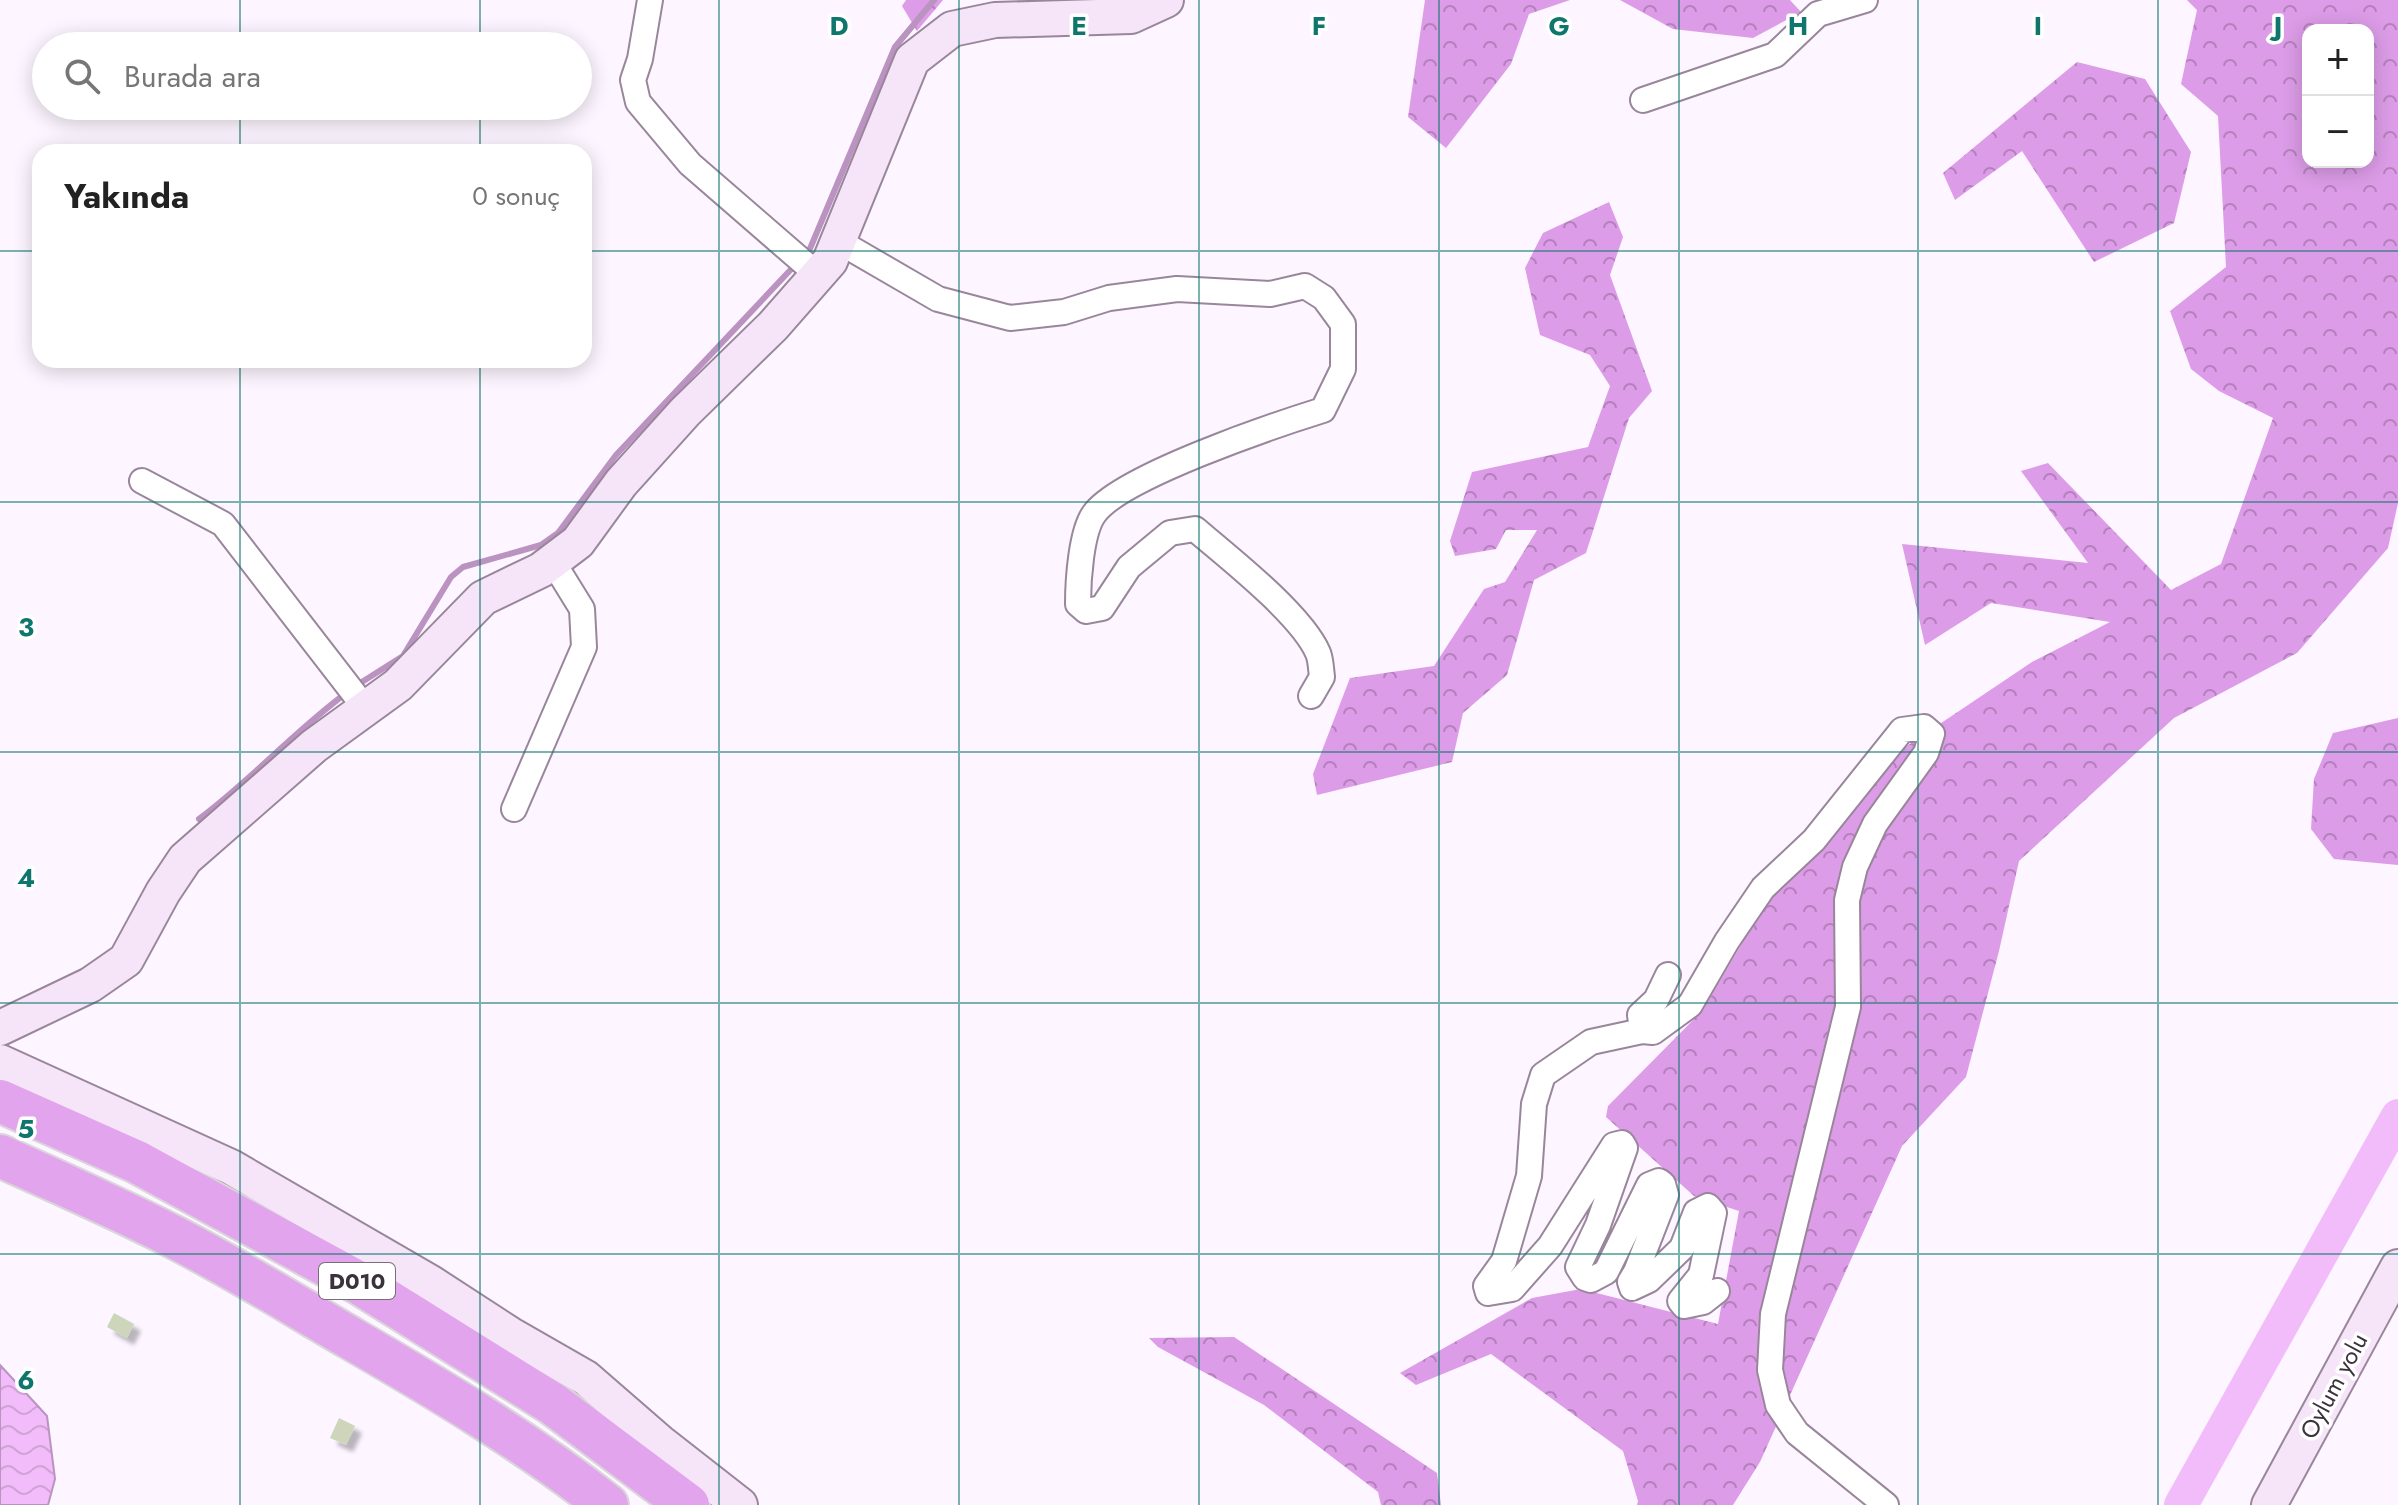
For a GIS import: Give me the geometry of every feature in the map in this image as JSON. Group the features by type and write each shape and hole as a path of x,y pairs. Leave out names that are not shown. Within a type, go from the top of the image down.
{"highway":[{"name":"D010","path":"0,1101 137,1162 359,1283 553,1404 688,1505"},
{"name":"D010","path":"0,1156 173,1237 434,1387 554,1464 607,1505"},
{"path":"525,1445 572,1505"}],"street":[{"path":"650,0 643,48 633,80 638,102 690,164 818,275"},
{"path":"0,1028 90,985 126,960 185,859 314,746 398,685 483,598 541,570 578,542 621,483 666,432 773,326 830,261 912,60 952,29 995,20 1131,16 1166,0"},
{"path":"1643,100 1775,55 1818,14 1865,0"},
{"path":"838,241 938,299 1010,318 1064,312 1109,298 1177,289 1270,294 1305,286 1324,298 1343,324 1343,369 1323,410 1227,444 1153,475 1110,499 1093,515 1079,567 1078,604 1086,611 1102,608 1129,567 1170,533 1195,529 1231,558 1297,622 1318,653 1322,677 1311,696"},
{"path":"142,481 223,524 366,709"},
{"path":"514,809 584,647 582,609 553,562"},
{"path":"1717,1291 1703,1302 1684,1306 1680,1301 1701,1275 1714,1213 1708,1206 1696,1212 1682,1248 1649,1280 1632,1288 1630,1282 1666,1195 1659,1181 1649,1185 1606,1272 1591,1280 1585,1278 1578,1267 1603,1212 1625,1148 1622,1143 1614,1145 1550,1246 1512,1289 1488,1293 1486,1286 1504,1261 1529,1176 1534,1104 1543,1075 1591,1042 1642,1031 1653,1032 1690,1005 1727,941 1763,888 1814,840 1902,730 1924,727 1932,734 1926,753 1875,824 1855,867 1847,900 1848,1007 1773,1314 1770,1370 1778,1405 1797,1433 1886,1505"},
{"path":"1642,1031 1640,1015 1656,1000 1668,975"},
{"path":"0,1062 231,1167 431,1283 511,1335 586,1378 662,1444 740,1505"},
{"name":"Oylum yolu","path":"2269,1505 2398,1267"}],"green space":[{"path":"906,0 943,0 917,31 902,6"},
{"path":"1425,0 1570,0 1529,14 1511,64 1446,148 1408,117"},
{"path":"1620,0 1790,0 1801,12 1753,38 1673,29"},
{"path":"2187,0 2398,0 2398,503 2388,548 2297,653 2174,718 2019,861 1966,1077 1902,1146 1760,1462 1733,1505 1637,1505 1623,1451 1491,1354 1416,1385 1400,1373 1532,1298 1581,1289 1718,1324 1739,1211 1694,1196 1606,1117 1608,1106 1703,1010 1766,902 1898,752 2032,662 2110,622 1991,603 1925,645 1902,544 2088,563 2021,471 2048,463 2171,590 2221,564 2273,418 2219,391 2191,369 2170,311 2226,267 2218,116 2181,84 2197,10"},
{"path":"2077,62 2145,79 2191,152 2174,223 2094,262 2022,151 1955,200 1943,173"},
{"path":"1609,202 1623,237 1610,275 1652,391 1629,418 1586,553 1534,580 1507,675 1463,713 1452,762 1317,795 1313,774 1350,678 1434,666 1484,589 1505,582 1537,530 1506,530 1496,549 1455,556 1450,541 1472,472 1588,447 1610,386 1590,355 1540,335 1525,268 1543,233"},
{"path":"2398,718 2398,865 2334,859 2311,829 2314,779 2333,733"},
{"path":"1234,1337 1437,1473 1441,1505 1381,1505 1378,1492 1264,1405 1158,1347 1149,1338"}],"water":[{"path":"0,1365 47,1416 55,1479 48,1505 0,1505"}],"building":[{"path":"114,1313 134,1324 127,1338 107,1327"},
{"path":"339,1418 355,1426 346,1445 330,1438"}],"waterway":[{"path":"805,255 895,47 934,0"},
{"path":"354,687 403,656 451,577 463,567 541,545 558,533 616,455 797,263"},
{"path":"199,819 345,694"},
{"path":"2181,1505 2398,1116"}]}
